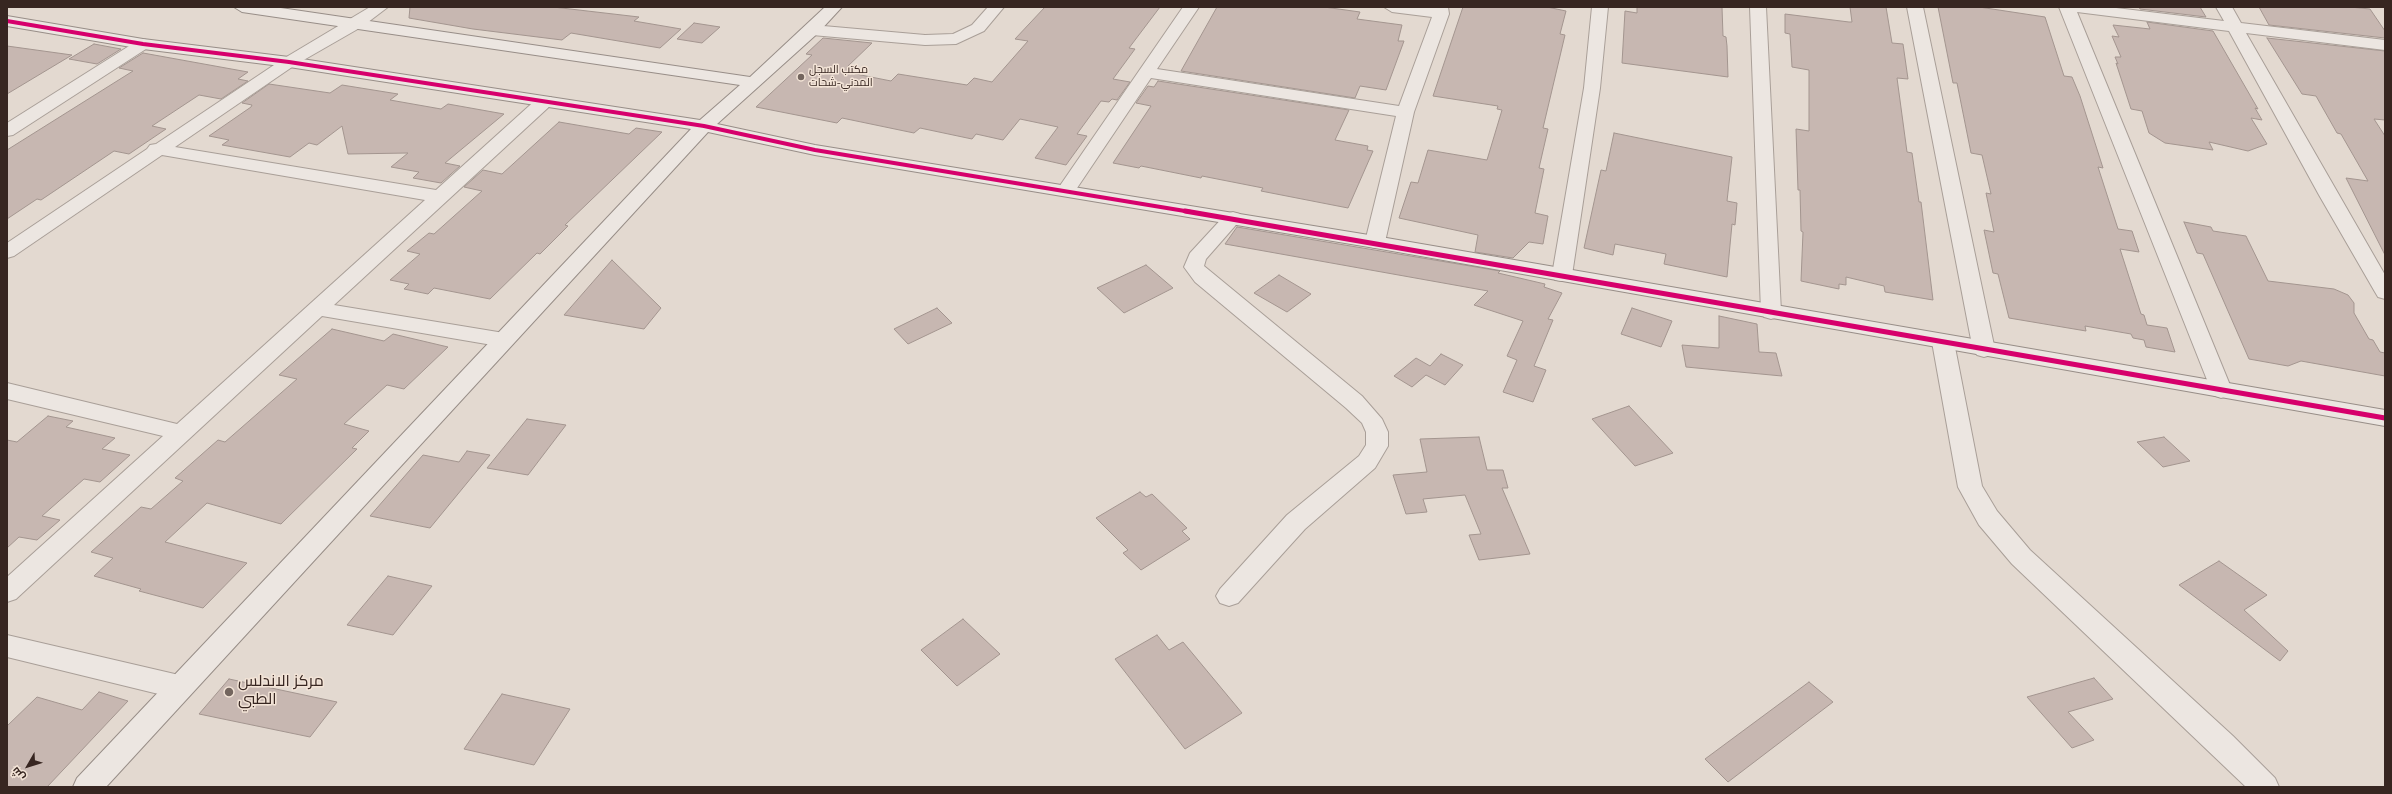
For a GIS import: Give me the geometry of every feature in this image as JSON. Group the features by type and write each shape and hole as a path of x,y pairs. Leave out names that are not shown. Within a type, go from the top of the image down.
{"street":[{"path":"242,7 752,82"},
{"path":"11,247 156,149 289,62 357,23 380,7"},
{"path":"86,787 704,126 812,30 834,7"},
{"path":"812,30 925,40 956,39 978,28 996,7"},
{"path":"1066,190 1191,7"},
{"path":"1375,242 1405,112 1440,10 1392,7"},
{"path":"1562,275 1592,88 1600,7"},
{"path":"1758,7 1771,312"},
{"path":"1915,7 1984,350"},
{"path":"2067,7 2221,390"},
{"path":"2070,7 2385,45"},
{"path":"2224,7 2385,292"},
{"path":"7,21 143,44 289,62 704,126 815,150 1066,190 1375,242 1984,350 2385,418"},
{"path":"7,131 143,44"},
{"path":"1147,72 1405,112"},
{"path":"7,592 442,197 545,101"},
{"path":"156,149 442,197"},
{"path":"1229,596 1296,522 1367,462 1377,446 1377,432 1371,419 1354,402 1202,277 1194,267 1196,257 1233,218"},
{"path":"318,309 504,340"},
{"path":"1943,342 1970,487 1988,518 2021,557 2223,745 2265,787"},
{"path":"7,391 182,433"},
{"path":"7,646 179,687"}],"building":[{"path":"410,7 553,7 639,17 634,21 681,29 660,48 571,33 562,40 473,29 409,18"},
{"path":"1045,7 1160,7 1129,48 1135,49 1113,79 1130,82 1117,100 1112,99 1109,102 1101,101 1077,134 1087,136 1066,165 1035,158 1058,127 1020,119 1003,140 976,134 972,139 920,128 914,133 842,118 837,123 756,107 812,55 806,54 823,38 872,43 847,67 850,68 846,72 891,81 898,74 967,85 974,78 992,82 1028,41 1015,39"},
{"path":"1217,7 1324,7 1360,12 1357,19 1402,25 1398,41 1404,41 1386,90 1360,86 1355,98 1181,71"},
{"path":"1463,7 1547,7 1566,11 1560,34 1565,35 1543,128 1548,129 1539,168 1544,169 1535,213 1548,216 1543,244 1529,242 1513,258 1475,252 1478,235 1399,218 1411,182 1418,183 1428,150 1487,160 1502,110 1497,109 1498,106 1433,96"},
{"path":"1637,7 1722,7 1723,36 1726,37 1727,46 1728,77 1622,63 1625,11 1637,13"},
{"path":"1850,7 1886,7 1892,43 1903,44 1908,79 1897,78 1907,152 1912,153 1919,202 1921,202 1933,300 1885,292 1884,286 1846,277 1846,285 1839,284 1839,289 1801,281 1803,232 1801,231 1800,190 1798,190 1796,129 1809,131 1809,70 1792,67 1790,34 1785,33 1785,14 1852,22"},
{"path":"1938,7 1979,7 2045,17 2064,76 2072,77 2080,96 2103,168 2098,167 2118,229 2132,231 2139,252 2120,249 2141,314 2144,315 2147,325 2167,328 2175,352 2146,347 2144,340 2133,338 2131,334 2085,326 2086,331 2009,318 1998,274 1993,273 1984,230 1994,232 1986,193 1991,194 1982,155 1971,153 1957,83 1953,83"},
{"path":"2139,7 2200,7 2206,17 2140,9"},
{"path":"2259,7 2350,7 2370,9 2385,31 2385,38 2269,25"},
{"path":"2147,22 2213,31 2258,109 2255,108 2262,120 2251,118 2267,144 2248,151 2209,142 2213,150 2165,143 2149,133 2142,111 2131,109 2116,63 2118,64 2115,57 2121,57 2112,36 2119,37 2113,25 2150,29"},
{"path":"694,23 720,27 702,43 677,39"},
{"path":"2267,38 2385,51 2385,120 2374,119 2385,136 2385,255 2346,178 2368,181 2341,134 2337,133 2316,96 2302,94"},
{"path":"94,44 121,49 97,64 69,59"},
{"path":"7,46 72,55 7,94"},
{"path":"143,53 248,72 238,79 248,81 221,99 199,95 152,126 166,129 129,154 114,151 41,200 37,199 7,219 7,150 133,71 119,68"},
{"path":"1158,81 1349,110 1335,140 1368,146 1367,150 1373,151 1348,208 1261,191 1263,188 1202,176 1201,178 1141,166 1139,168 1113,163 1151,106 1136,103 1148,86 1154,87"},
{"path":"269,84 330,93 342,85 398,94 390,100 441,109 448,104 504,114 445,163 460,166 441,183 413,178 419,172 391,167 408,153 348,154 342,126 317,145 309,143 290,157 222,145 229,140 209,136 251,107 252,105 242,103"},
{"path":"559,122 629,134 636,128 662,132 565,225 568,226 540,254 537,253 490,299 434,288 428,294 404,289 409,284 390,280 420,254 407,251 429,233 434,234 482,191 464,187 483,170 502,174"},
{"path":"1614,133 1732,157 1727,201 1737,203 1735,225 1732,224 1727,277 1664,264 1666,254 1615,244 1613,255 1584,248 1601,170 1606,171"},
{"path":"2184,222 2211,227 2213,231 2246,236 2268,281 2334,289 2348,295 2354,303 2354,313 2369,339 2373,340 2380,352 2385,353 2385,376 2301,361 2288,366 2249,359 2203,254 2197,253"},
{"path":"1237,227 1500,271 1498,273 1545,284 1544,287 1562,293 1548,319 1553,320 1534,366 1546,370 1533,402 1503,392 1517,360 1507,356 1523,321 1474,305 1488,291 1225,244"},
{"path":"612,260 661,308 644,329 564,315"},
{"path":"1146,265 1173,288 1124,313 1097,288"},
{"path":"1279,275 1311,294 1287,312 1254,293"},
{"path":"937,308 952,323 908,344 894,329"},
{"path":"1632,308 1672,321 1661,347 1621,334"},
{"path":"1719,316 1757,324 1759,352 1776,353 1782,376 1686,367 1682,345 1719,348"},
{"path":"332,329 384,341 393,334 448,347 404,389 387,385 344,424 369,431 352,448 357,449 281,524 207,503 165,542 247,563 203,608 139,591 141,589 94,576 113,558 91,552 141,507 151,509 183,481 175,478 218,440 225,442 297,379 279,375"},
{"path":"1441,354 1463,365 1445,385 1426,375 1412,387 1394,376 1416,358 1430,366"},
{"path":"1629,406 1673,453 1635,466 1592,419"},
{"path":"48,416 73,421 66,427 115,438 102,449 130,455 100,482 84,479 42,516 60,520 37,540 19,537 7,548 7,440 17,442"},
{"path":"527,419 566,425 528,475 487,468"},
{"path":"1479,437 1487,470 1503,470 1508,488 1502,488 1530,554 1479,560 1469,535 1481,534 1465,495 1423,499 1427,512 1406,514 1393,475 1427,472 1420,439"},
{"path":"2164,437 2190,461 2163,467 2137,442"},
{"path":"467,451 490,455 430,528 370,516 423,455 459,462"},
{"path":"1140,492 1146,497 1152,494 1187,528 1182,531 1190,539 1141,570 1123,553 1128,550 1096,518"},
{"path":"2219,561 2267,595 2244,610 2288,651 2280,661 2179,585"},
{"path":"388,576 432,586 393,635 347,625"},
{"path":"963,619 1000,654 957,686 921,650"},
{"path":"1157,635 1169,650 1183,642 1242,713 1185,749 1115,659"},
{"path":"2094,678 2113,699 2068,712 2094,740 2072,748 2027,697"},
{"path":"229,679 337,702 310,737 199,714"},
{"path":"1809,682 1833,702 1728,782 1705,759"},
{"path":"99,692 128,701 47,787 7,787 7,726 37,697 82,710"},
{"path":"502,694 570,709 534,765 464,749"}],"cycle path":[{"path":"7,21 143,44 289,62 704,126 815,150 1375,242 2385,418"}],"place":[{"name":"مكتب السجل المدني-شحات","path":"801,77"},
{"name":"مركز الاندلس الطبي","path":"229,692"}]}
